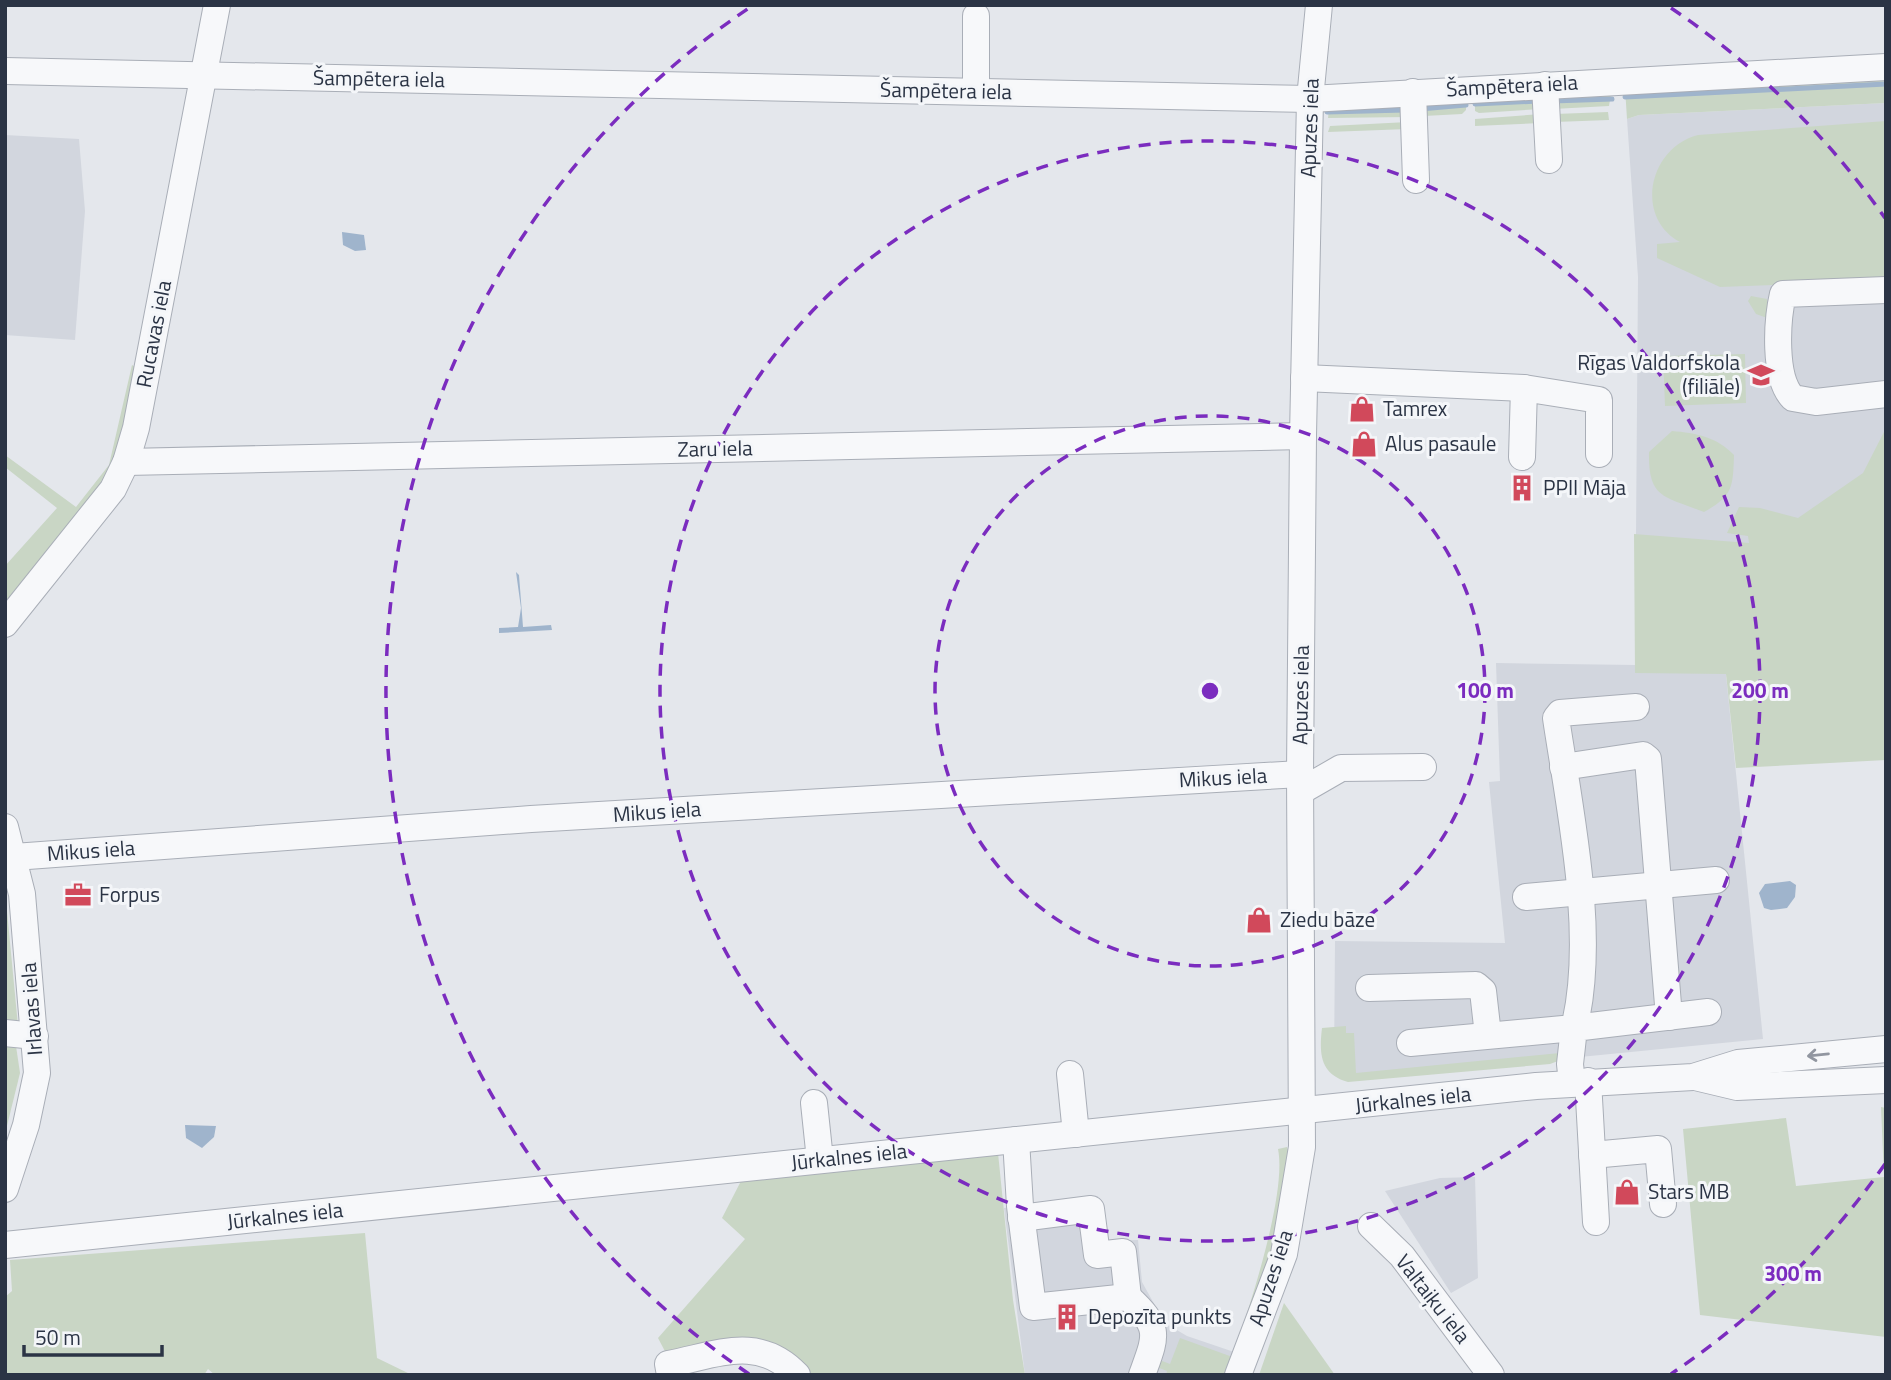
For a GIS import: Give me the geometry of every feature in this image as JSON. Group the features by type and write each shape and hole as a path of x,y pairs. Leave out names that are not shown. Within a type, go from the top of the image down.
{"street":[{"name":"Rucavas iela","path":"5,624 107,498 126,462 136,428 217,5"},
{"name":"Apuzes iela","path":"1238,1375 1283,1254 1302,1147 1304,1111 1300,782 1303,436 1310,99 1319,5"},
{"path":"976,16 976,91"},
{"name":"Šampētera iela","path":"5,71 1310,99 1886,67"},
{"path":"1545,85 1549,160"},
{"path":"1413,92 1416,180"},
{"path":"1886,290 1783,294 1777,319 1782,382 1793,398 1816,402 1886,394"},
{"path":"1304,377 1524,388 1599,400 1599,453"},
{"path":"1522,457 1524,388"},
{"name":"Zaru iela","path":"126,462 1303,436"},
{"path":"1596,1222 1592,1155 1580,1082 1570,1064 1583,983 1579,890 1556,718 1560,713 1636,706"},
{"path":"1563,766 1643,755 1647,759 1660,884 1669,1017"},
{"path":"1300,782 1341,768 1423,767"},
{"name":"Mikus iela","path":"14,857 531,819 1300,782"},
{"name":"Irlavas iela","path":"5,827 14,857 28,942 37,1073 5,1189"},
{"path":"1526,897 1579,890 1716,880"},
{"path":"1369,988 1476,985 1483,991 1488,1035"},
{"path":"1410,1043 1708,1012"},
{"path":"5,1033 35,1036"},
{"name":"Jūrkalnes iela","path":"5,1245 1580,1082 1693,1076 1738,1063 1886,1049"},
{"path":"1070,1074 1076,1134"},
{"name":"Jūrkalnes iela","path":"1693,1076 1737,1087 1886,1080"},
{"path":"814,1103 820,1160"},
{"path":"1016,1140 1021,1217 1033,1307 1128,1297"},
{"path":"1592,1155 1657,1149 1663,1204"},
{"path":"1021,1217 1091,1209 1097,1255 1123,1252 1128,1297 1154,1327 1156,1336 1142,1375"},
{"name":"Valtaiķu iela","path":"1371,1226 1402,1256 1491,1375"},
{"path":"669,1370 749,1349 767,1352 769,1366 797,1375"}],"shaded area":[{"path":"1886,103 1886,656 1726,675 1763,1039 1356,1079 1334,1066 1335,941 1505,943 1489,782 1500,781 1496,663 1635,665 1638,277 1627,119 1639,115"},
{"path":"5,135 79,139 85,211 75,340 5,335"},
{"path":"1475,1177 1478,1278 1451,1293 1385,1191 1440,1178"},
{"path":"1098,1196 1106,1241 1138,1240 1142,1282 1157,1309 1170,1326 1187,1336 1240,1354 1232,1375 1025,1375 1004,1208"}],"green space":[{"path":"1886,76 1886,103 1639,115 1627,119 1625,88"},
{"path":"1539,94 1541,109 1479,113 1475,111 1475,101"},
{"path":"1552,94 1611,94 1609,106 1553,109"},
{"path":"1466,101 1466,110 1462,114 1424,116 1420,104"},
{"path":"1405,104 1409,117 1328,118 1329,109"},
{"path":"1608,112 1609,120 1555,122 1555,114"},
{"path":"1541,114 1541,123 1475,126 1475,119"},
{"path":"1886,121 1886,281 1720,287 1657,258 1657,244 1680,242 1665,230 1656,216 1652,200 1653,183 1668,153 1682,142 1698,135"},
{"path":"1408,122 1408,129 1328,132 1330,126"},
{"path":"1751,296 1767,299 1770,319 1756,314 1748,301"},
{"path":"1745,354 1746,403 1665,406 1663,356"},
{"path":"132,365 137,368 119,460 5,608 5,566 57,508 5,467 5,455 76,507 109,465"},
{"path":"1886,428 1886,760 1736,768 1726,674 1635,673 1634,534 1749,543 1748,536 1727,533 1739,507 1760,508 1798,518 1863,473"},
{"path":"1672,431 1706,437 1721,444 1734,455 1730,490 1721,501 1704,512 1661,494 1655,487 1649,467 1649,452"},
{"path":"5,890 18,1026 5,1031"},
{"path":"1346,1026 1346,1033 1354,1033 1356,1073 1560,1053 1558,1061 1550,1064 1348,1082 1332,1074 1327,1068 1323,1062 1321,1046 1322,1028"},
{"path":"5,1040 16,1046 20,1073 5,1134"},
{"path":"1881,1107 1886,1108 1886,1337 1700,1315 1683,1129 1786,1118 1796,1186 1884,1177"},
{"path":"1287,1147 1289,1154 1271,1268 1234,1352 1272,1220 1277,1193 1278,1149"},
{"path":"998,1153 1013,1300 1025,1375 812,1375 777,1347 760,1340 744,1338 710,1343 668,1357 658,1338 745,1239 722,1218 741,1181"},
{"path":"365,1233 377,1358 412,1375 215,1375 208,1369 204,1375 5,1375 5,1297 12,1291 10,1260"},
{"path":"1284,1303 1335,1375 1259,1375"},
{"path":"1180,1338 1238,1359 1232,1375 1166,1375 1167,1371 1154,1366 1157,1359 1170,1364"}],"water":[{"path":"342,232 364,235 366,250 355,251 343,245"},
{"path":"516,572 519,575 523,627 551,625 552,630 499,633 499,628 518,627 521,608"},
{"path":"1790,881 1796,885 1795,897 1787,908 1764,908 1759,893 1765,884"},
{"path":"185,1125 216,1126 214,1137 202,1148 186,1138"}],"waterway":[{"path":"1625,97 1886,84"},
{"path":"1552,101 1612,99"},
{"path":"1475,104 1538,101"},
{"path":"1420,109 1466,105"},
{"path":"1327,112 1405,110"}],"place":[{"name":"Rīgas Valdorfskola (filiāle)","path":"1761,375"},
{"name":"Tamrex","path":"1362,409"},
{"name":"Alus pasaule","path":"1364,444"},
{"name":"PPII Māja","path":"1522,488"},
{"name":"Forpus","path":"78,895"},
{"name":"Ziedu bāze","path":"1259,920"},
{"name":"Stars MB","path":"1627,1192"},
{"name":"Depozīta punkts","path":"1067,1317"}]}
